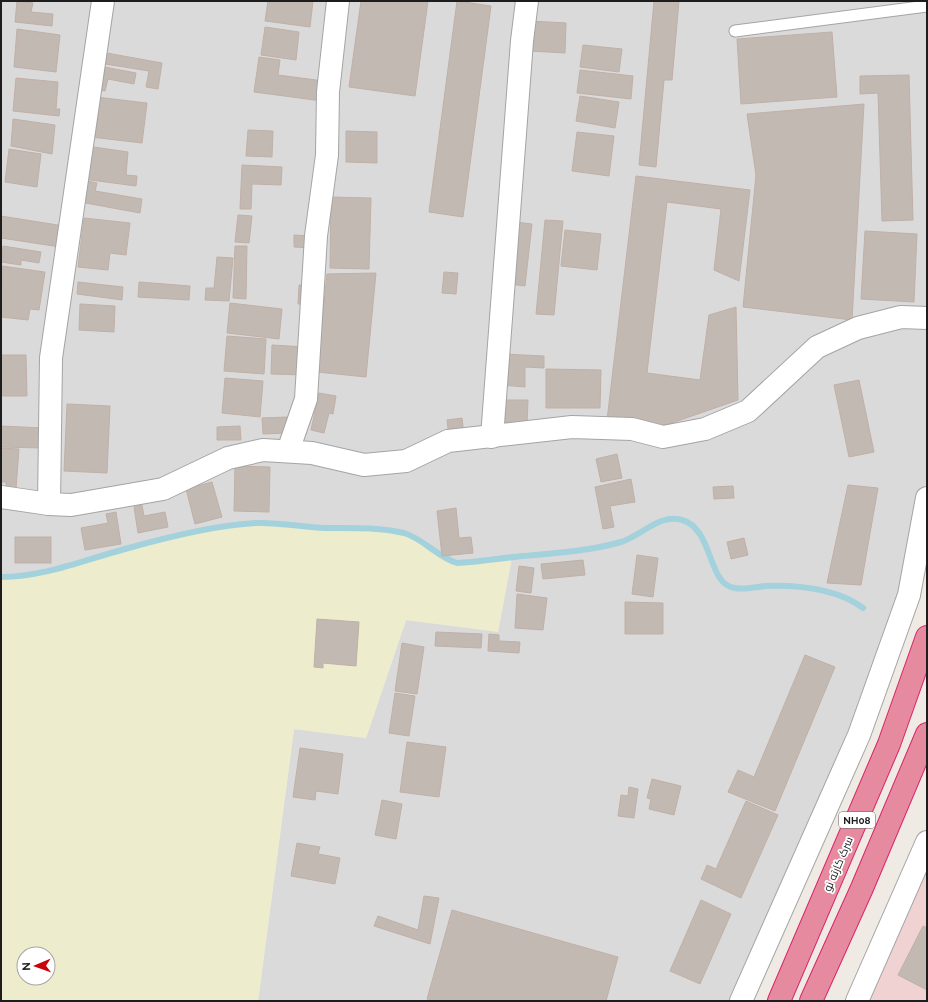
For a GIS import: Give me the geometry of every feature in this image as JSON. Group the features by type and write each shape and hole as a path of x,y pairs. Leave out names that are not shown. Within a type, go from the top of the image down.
{"highway":[{"name":"سرک کارته نو","path":"779,1001 889,744 927,637"},
{"name":"NH08","path":"811,1001 862,888 927,734"},
{"path":"833,875 862,888"}],"street":[{"path":"49,504 51,358 102,1"},
{"path":"288,451 306,399 316,236 327,154 328,92 338,1"},
{"path":"492,436 521,56 527,1"},
{"path":"1,497 49,504 71,505 163,489 228,458 263,450 312,453 364,465 406,461 448,441 572,427 632,429 663,437 705,429 748,411 817,347 858,328 901,317 927,318"},
{"path":"741,1001 864,721 909,595 927,498"},
{"path":"857,1001 927,842"}],"lane":[{"path":"735,31 927,6"}],"shaded area":[{"path":"1,1 927,1 927,498 909,595 741,1001 258,1001 294,729 366,738 406,620 498,631 512,557 457,563 445,559 435,552 306,527 257,523 228,525 126,549 43,573 21,577 1,577"},
{"path":"927,839 927,1001 861,1001"}],"green space":[{"path":"257,523 306,527 376,529 404,533 411,536 445,559 457,563 512,557 498,632 406,620 366,738 294,729 258,1001 1,1001 1,577 21,577 43,573 126,549 228,525"}],"building":[{"path":"17,1 33,3 31,12 53,14 52,26 15,22"},
{"path":"268,1 313,1 310,27 265,21"},
{"path":"361,1 428,1 415,96 349,87"},
{"path":"457,1 491,6 463,217 429,212"},
{"path":"654,1 679,1 672,80 664,80 656,167 639,165"},
{"path":"531,21 566,23 565,53 530,51"},
{"path":"265,27 299,32 296,60 261,55"},
{"path":"17,29 60,35 56,72 14,67"},
{"path":"832,32 837,97 741,104 737,39"},
{"path":"583,45 622,49 619,72 580,67"},
{"path":"101,52 162,63 158,89 146,87 149,71 99,63"},
{"path":"259,57 280,60 278,75 324,81 322,101 254,92"},
{"path":"99,66 136,73 134,84 108,79 105,91 95,89"},
{"path":"580,70 633,76 631,99 577,93"},
{"path":"909,75 913,220 882,221 878,93 860,94 860,76"},
{"path":"16,78 58,82 56,109 60,109 59,116 13,111"},
{"path":"580,96 619,102 615,128 576,121"},
{"path":"96,97 147,103 142,143 91,137"},
{"path":"864,104 852,320 743,307 756,175 747,114"},
{"path":"13,119 55,125 52,154 11,146"},
{"path":"248,130 273,131 272,157 246,156"},
{"path":"346,131 377,132 377,163 346,162"},
{"path":"577,132 614,136 609,176 572,171"},
{"path":"87,146 128,152 126,175 137,176 136,186 83,179"},
{"path":"9,149 41,154 37,187 5,182"},
{"path":"242,165 282,167 281,185 252,184 251,209 240,209"},
{"path":"636,176 750,190 739,281 714,270 721,209 667,202 647,373 700,380 709,315 736,307 738,400 663,426 607,420"},
{"path":"83,180 97,183 95,191 142,199 140,213 80,202"},
{"path":"331,197 371,198 369,269 330,268"},
{"path":"238,215 252,216 249,243 235,242"},
{"path":"1,216 64,226 60,247 1,238"},
{"path":"84,218 130,223 126,255 110,253 108,270 78,267"},
{"path":"545,220 563,221 554,315 536,314"},
{"path":"515,222 532,224 525,286 509,284"},
{"path":"565,230 601,234 597,270 561,266"},
{"path":"865,231 917,234 914,302 861,299"},
{"path":"294,235 313,236 312,248 294,247"},
{"path":"3,246 41,252 39,263 21,260 21,265 1,262"},
{"path":"235,246 247,246 246,299 233,298"},
{"path":"217,257 233,258 229,301 205,300 206,288 214,288"},
{"path":"2,266 45,272 39,310 30,309 28,320 1,317"},
{"path":"444,272 458,273 456,294 442,293"},
{"path":"376,273 366,377 317,372 327,274"},
{"path":"78,282 123,287 122,300 77,294"},
{"path":"139,282 190,286 189,300 138,297"},
{"path":"299,285 309,285 308,304 298,304"},
{"path":"230,303 282,309 279,339 227,333"},
{"path":"80,304 115,306 114,332 79,330"},
{"path":"227,336 266,339 264,374 224,371"},
{"path":"272,345 305,347 304,375 271,374"},
{"path":"503,354 544,356 544,368 525,367 525,387 501,385"},
{"path":"1,355 26,355 27,396 1,396"},
{"path":"546,369 601,370 600,408 546,408"},
{"path":"225,378 263,381 260,417 222,413"},
{"path":"859,380 874,452 849,457 834,385"},
{"path":"319,393 336,396 333,414 329,413 324,433 311,430"},
{"path":"497,400 528,400 527,424 496,423"},
{"path":"67,404 110,406 107,473 64,471"},
{"path":"287,417 287,433 263,434 262,418"},
{"path":"462,418 464,435 449,437 447,420"},
{"path":"1,426 44,428 43,448 1,447"},
{"path":"240,426 241,440 217,440 217,427"},
{"path":"1,448 19,449 16,488 6,487 6,482 1,482"},
{"path":"617,454 622,478 601,482 596,459"},
{"path":"235,466 270,467 269,512 234,511"},
{"path":"631,479 635,502 610,506 614,527 603,529 595,487"},
{"path":"212,482 222,517 195,524 186,489"},
{"path":"848,485 878,488 861,585 827,583"},
{"path":"733,486 734,498 714,499 713,487"},
{"path":"142,505 144,516 165,512 168,527 138,533 134,507"},
{"path":"456,508 459,538 471,537 473,553 442,556 437,511"},
{"path":"116,512 121,544 85,550 81,528 108,523 106,514"},
{"path":"15,537 51,537 51,563 15,563"},
{"path":"744,538 748,555 731,559 727,542"},
{"path":"637,555 658,558 653,597 632,594"},
{"path":"583,560 585,575 543,579 541,564"},
{"path":"519,566 534,568 531,593 516,591"},
{"path":"517,594 547,598 543,630 515,628"},
{"path":"625,602 663,603 663,634 625,634"},
{"path":"317,619 359,622 356,666 323,663 323,668 314,667"},
{"path":"436,632 482,634 481,648 435,646"},
{"path":"489,634 499,635 499,641 520,642 519,653 488,651"},
{"path":"402,643 424,647 417,694 395,691"},
{"path":"805,655 835,667 775,811 728,792 738,770 754,777"},
{"path":"395,693 415,696 409,736 389,733"},
{"path":"407,742 446,747 439,797 400,792"},
{"path":"300,748 343,754 338,794 316,791 315,800 293,797"},
{"path":"652,779 681,786 674,815 649,809 651,799 647,798"},
{"path":"629,787 638,789 634,818 618,816 621,795 628,796"},
{"path":"382,800 402,804 396,839 375,835"},
{"path":"746,801 778,815 741,898 701,879 707,865 716,869"},
{"path":"297,843 320,847 318,854 340,858 335,884 291,876"},
{"path":"424,896 439,898 430,944 374,926 378,916 418,930"},
{"path":"701,900 731,914 700,984 670,971"},
{"path":"452,910 618,957 606,1001 433,1001 427,999"},
{"path":"923,926 927,928 927,990 898,975"}],"waterway":[{"path":"1,577 48,571 173,536 240,524 273,523 325,528 365,528 394,531 404,533 418,539 443,557 457,563 597,548 621,542 658,522 674,519 682,520 692,525 700,534 714,568 726,585 738,589 765,586 790,586 816,589 841,596 863,608"}]}
